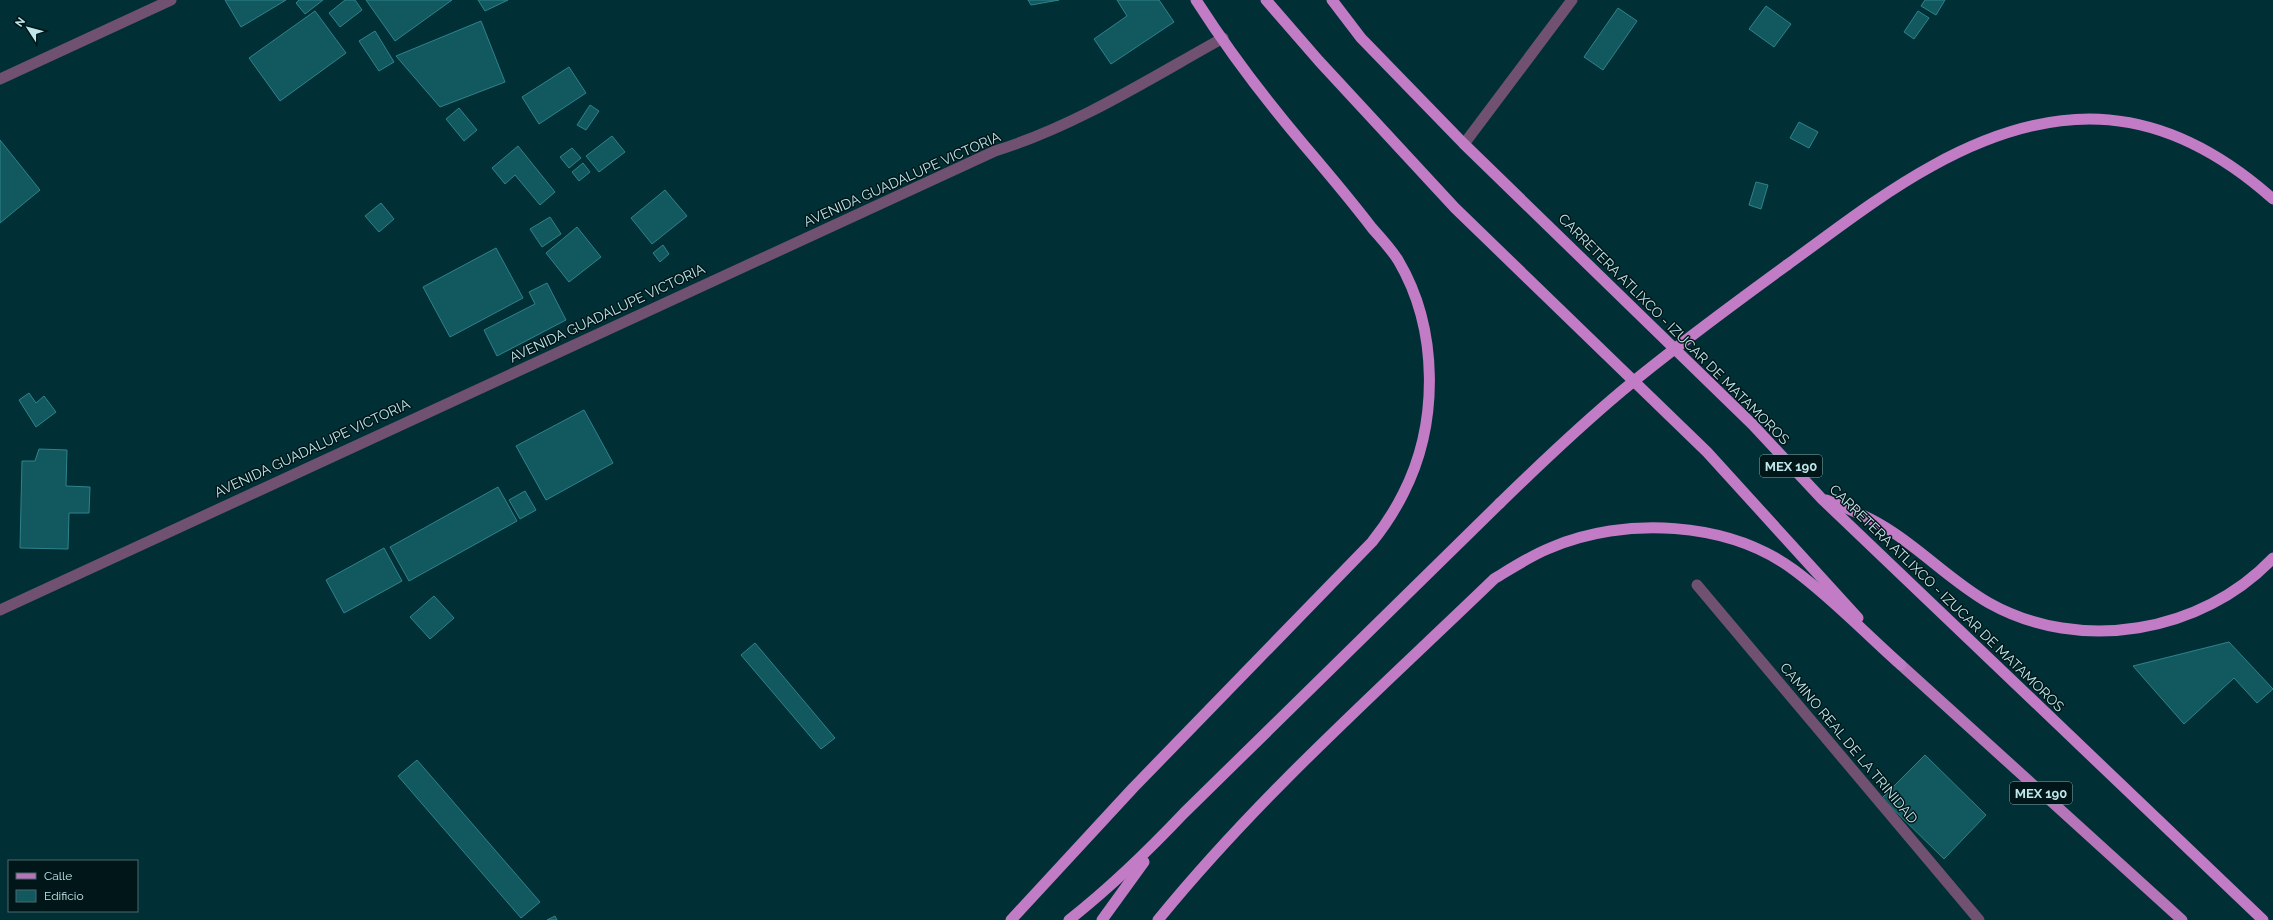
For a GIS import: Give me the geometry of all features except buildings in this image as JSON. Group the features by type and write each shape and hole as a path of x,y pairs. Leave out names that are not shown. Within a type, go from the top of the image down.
{"highway":[{"path":"1011,920 1133,788 1372,542 1389,520 1404,494 1424,438 1429,394 1427,348 1421,318 1411,288 1398,260 1295,134 1196,0"},
{"name":"MEX 190","path":"1266,0 1319,61 1455,208 1707,452 1900,665"},
{"name":"CARRETERA ATLIXCO - IZUCAR DE MATAMOROS","path":"1332,0 1361,38 1464,144 1752,424 1822,499 2263,920"},
{"path":"1069,920 1102,894 1144,855 1184,812 1560,445 1622,391 1676,347 1787,265 1902,184 1932,166 1996,137 2062,119 2093,118 2156,128 2187,140 2215,155 2273,199"},
{"path":"1822,499 1859,512 1893,532 1962,586 1990,604 2021,617 2048,625 2077,630 2105,631 2133,629 2188,616 2234,592 2255,577 2273,558"},
{"path":"1158,920 1253,812 1494,579 1521,562 1550,548 1580,537 1644,527 1676,528 1706,533 1737,542 1766,554 1793,570 1900,665"},
{"path":"1102,920 1184,812"}],"main road":[{"name":"MEX 190","path":"1900,665 2182,920"}],"street":[{"path":"0,79 171,0"},
{"path":"1464,144 1572,0"},
{"name":"AVENIDA GUADALUPE VICTORIA","path":"0,610 995,151 1026,142 1060,127 1223,38"},
{"name":"CAMINO REAL DE LA TRINIDAD","path":"1697,585 1979,920"}]}
